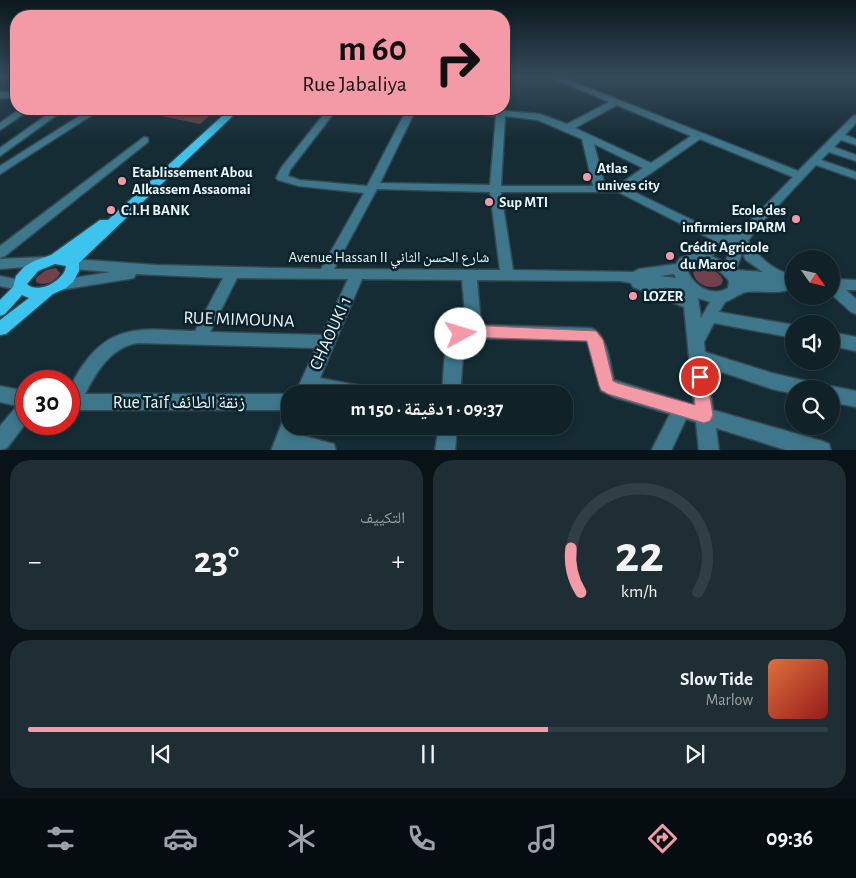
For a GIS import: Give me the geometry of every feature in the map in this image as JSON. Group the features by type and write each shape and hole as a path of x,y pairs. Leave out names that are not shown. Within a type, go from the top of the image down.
{"main road":[{"path":"0,330 71,276 74,267 73,263 138,198 228,115"},
{"path":"0,310 19,286 24,275 50,261 138,198"},
{"path":"50,261 62,259 73,263"},
{"path":"19,286 27,293 55,287"}],"street":[{"path":"606,98 800,176"},
{"path":"568,128 616,102"},
{"path":"510,112 537,116 568,128 652,168"},
{"path":"0,127 17,115"},
{"path":"0,153 52,115"},
{"path":"1,170 86,115"},
{"path":"328,115 282,176 286,180 299,183 372,188 620,189 725,241"},
{"path":"325,273 372,188 409,115"},
{"path":"501,115 495,189 507,274"},
{"path":"680,268 681,275 689,285 706,295 720,297 729,295 741,241 754,224 838,136 854,122"},
{"path":"620,189 699,135"},
{"path":"838,136 856,142"},
{"path":"587,137 600,190"},
{"path":"0,253 144,140"},
{"path":"827,148 856,158"},
{"path":"814,161 856,176"},
{"path":"621,276 680,268 686,261 697,258 754,224"},
{"path":"741,241 751,257 785,278"},
{"path":"697,258 713,262 732,277 785,281"},
{"path":"0,264 50,261"},
{"name":"Avenue Hassan II شارع الحسن الثاني","path":"73,263 156,270 233,273 621,276"},
{"name":"Avenue Hassan II شارع الحسن الثاني","path":"55,287 156,270"},
{"path":"199,338 233,273"},
{"name":"CHAOUKI 1","path":"307,385 358,273"},
{"path":"469,274 474,331"},
{"path":"621,276 689,285"},
{"path":"621,276 691,304"},
{"path":"0,281 19,286"},
{"path":"840,284 856,285"},
{"path":"689,285 708,450"},
{"path":"840,293 856,308"},
{"path":"696,350 708,316 720,297"},
{"path":"708,316 785,330"},
{"path":"452,385 456,340 466,331 591,335 596,340 607,385 613,389 822,450"},
{"name":"RUE MIMOUNA","path":"80,387 102,353 112,342 126,336 326,342"},
{"path":"840,341 856,344"},
{"path":"696,350 772,381 785,384"},
{"path":"0,394 15,396"},
{"path":"840,396 856,399"},
{"name":"Rue Taïf زنقة الطائف","path":"80,402 281,402"},
{"path":"660,450 682,409"},
{"path":"0,441 15,423"},
{"path":"445,450 447,435"},
{"path":"284,439 327,450"}],"shaded area":[{"path":"157,115 210,115 200,124"},
{"path":"699,267 710,268 716,271 723,280 721,285 708,287 700,283 693,272"},
{"path":"56,268 60,273 53,281 43,284 36,282 36,278 46,270"}],"place":[{"name":"Atlas unives city","path":"587,177"},
{"name":"Etablissement Abou Alkassem Assaomai","path":"122,181"},
{"name":"Sup MTI","path":"489,202"},
{"name":"C.I.H BANK","path":"111,210"},
{"name":"Ecole des infirmiers IPARM","path":"796,219"},
{"name":"Crédit Agricole du Maroc","path":"670,256"},
{"name":"LOZER","path":"633,296"}],"route":[{"path":"461,334 466,331 591,335 596,340 607,385 613,389 704,415 700,377"}]}
